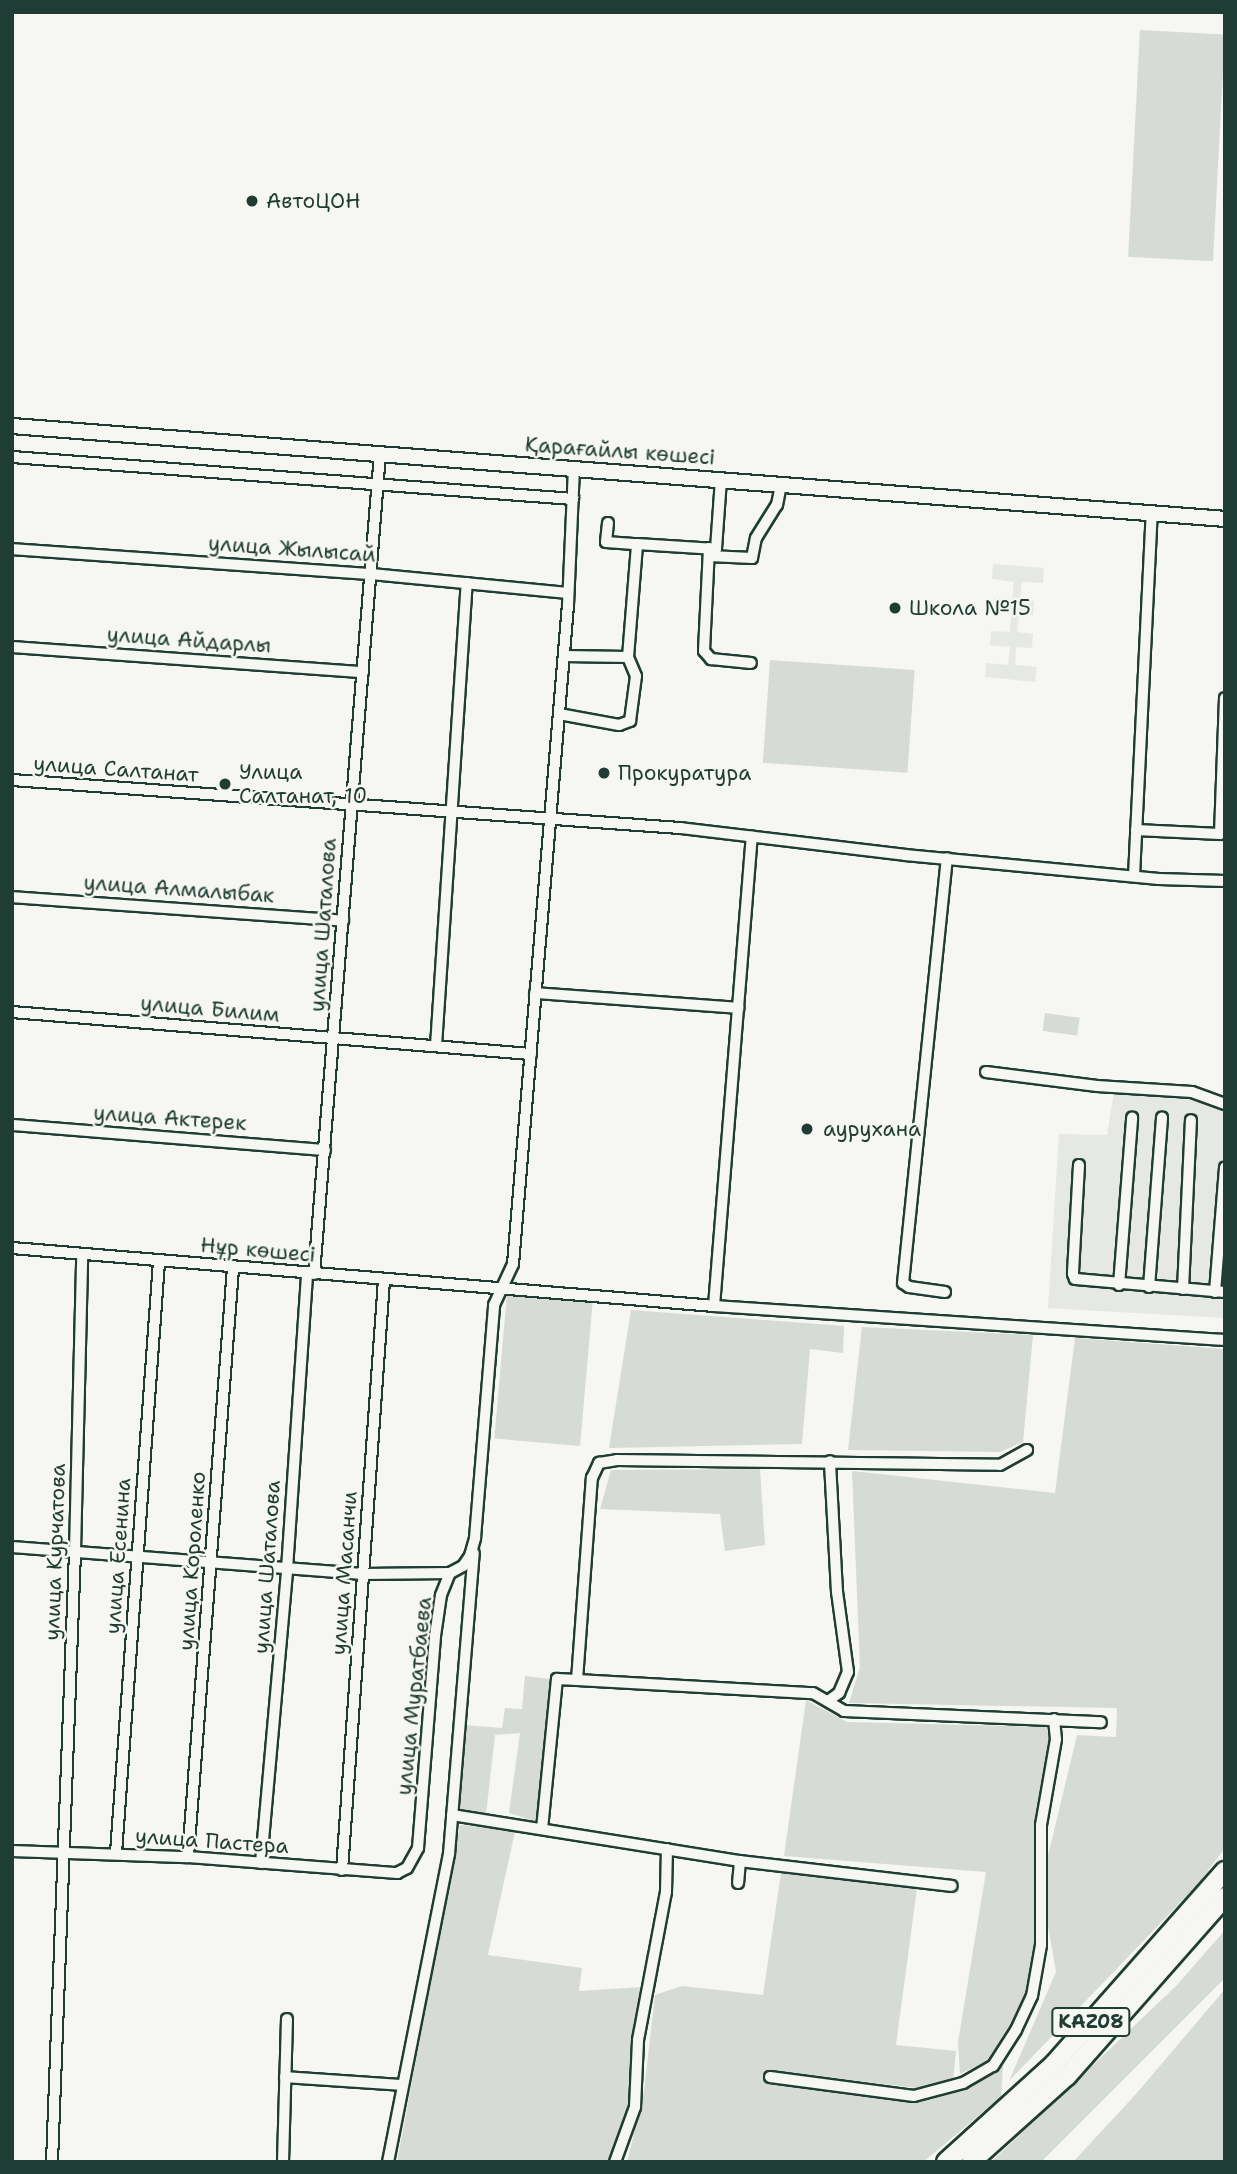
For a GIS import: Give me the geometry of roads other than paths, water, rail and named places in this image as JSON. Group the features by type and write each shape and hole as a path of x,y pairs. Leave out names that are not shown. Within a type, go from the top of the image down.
{"highway":[{"name":"KAZ08","path":"946,2162 1054,2064 1225,1871"},
{"name":"KAZ08","path":"971,2162 1067,2076 1225,1897"}],"street":[{"name":"Қарағайлы көшесі","path":"12,426 1225,519"},
{"name":"улица Шаталова","path":"261,1863 310,1274 325,1150 380,454"},
{"path":"12,457 573,499"},
{"name":"улица Муратбаева","path":"407,1868 418,1848 435,1636 441,1595 450,1573 463,1566 470,1556 475,1538 494,1306 513,1264 569,593 574,470"},
{"path":"709,552 716,549 721,479"},
{"path":"608,523 606,542 752,558 756,538 777,505 781,484"},
{"path":"1134,876 1152,513"},
{"path":"559,714 619,725 630,721 636,676 628,657 637,544"},
{"name":"улица Жылысай","path":"12,549 371,574 569,593"},
{"path":"709,552 705,651 711,659 751,663"},
{"path":"436,1046 467,583"},
{"name":"улица Айдарлы","path":"12,647 363,672"},
{"path":"564,656 628,657"},
{"path":"1136,830 1220,834 1225,698"},
{"name":"улица Салтанат","path":"12,780 551,819 1134,876 1225,881"},
{"path":"714,1306 752,837"},
{"path":"945,1292 909,1287 903,1283 947,858"},
{"name":"улица Алмалыбак","path":"12,897 343,921"},
{"path":"535,993 738,1008"},
{"name":"улица Билим","path":"12,1012 531,1054"},
{"path":"986,1072 1097,1086 1192,1091 1225,1104"},
{"path":"1149,1287 1162,1117"},
{"path":"1119,1285 1132,1118"},
{"path":"1183,1289 1191,1119"},
{"name":"улица Актерек","path":"12,1125 325,1150"},
{"path":"1079,1166 1073,1276 1082,1282 1220,1292 1225,1167"},
{"name":"Нұр көшесі","path":"12,1248 714,1306 1225,1340"},
{"name":"улица Курчатова","path":"52,2162 75,1551 82,1255"},
{"name":"улица Есенина","path":"116,1853 159,1262"},
{"name":"улица Короленко","path":"188,1857 233,1268"},
{"name":"улица Масанчи","path":"342,1870 384,1280"},
{"path":"577,1680 592,1478 599,1464 617,1460 1000,1465 1027,1450"},
{"path":"828,1701 839,1693 848,1672 837,1592 830,1461"},
{"path":"388,2162 449,1854 475,1538"},
{"path":"12,1547 363,1574 450,1573"},
{"path":"542,1829 557,1679 813,1693 844,1710 1101,1722"},
{"path":"770,2077 914,2096 963,2083 993,2066 1016,2030 1032,1996 1041,1945 1041,1825 1056,1740 1054,1719"},
{"path":"452,1815 740,1861 952,1886"},
{"path":"615,2162 635,2107 638,2040 666,1892 667,1849"},
{"name":"улица Пастера","path":"12,1851 188,1857 397,1873 407,1868"},
{"path":"738,1883 740,1861"},
{"path":"283,2162 287,2019"},
{"path":"285,2077 403,2085"}],"place":[{"name":"АвтоЦОН","path":"252,201"},
{"name":"Школа №15","path":"895,608"},
{"name":"Прокуратура","path":"604,773"},
{"name":"Улица Салтанат, 10","path":"225,784"},
{"name":"аурухана","path":"807,1129"}]}
